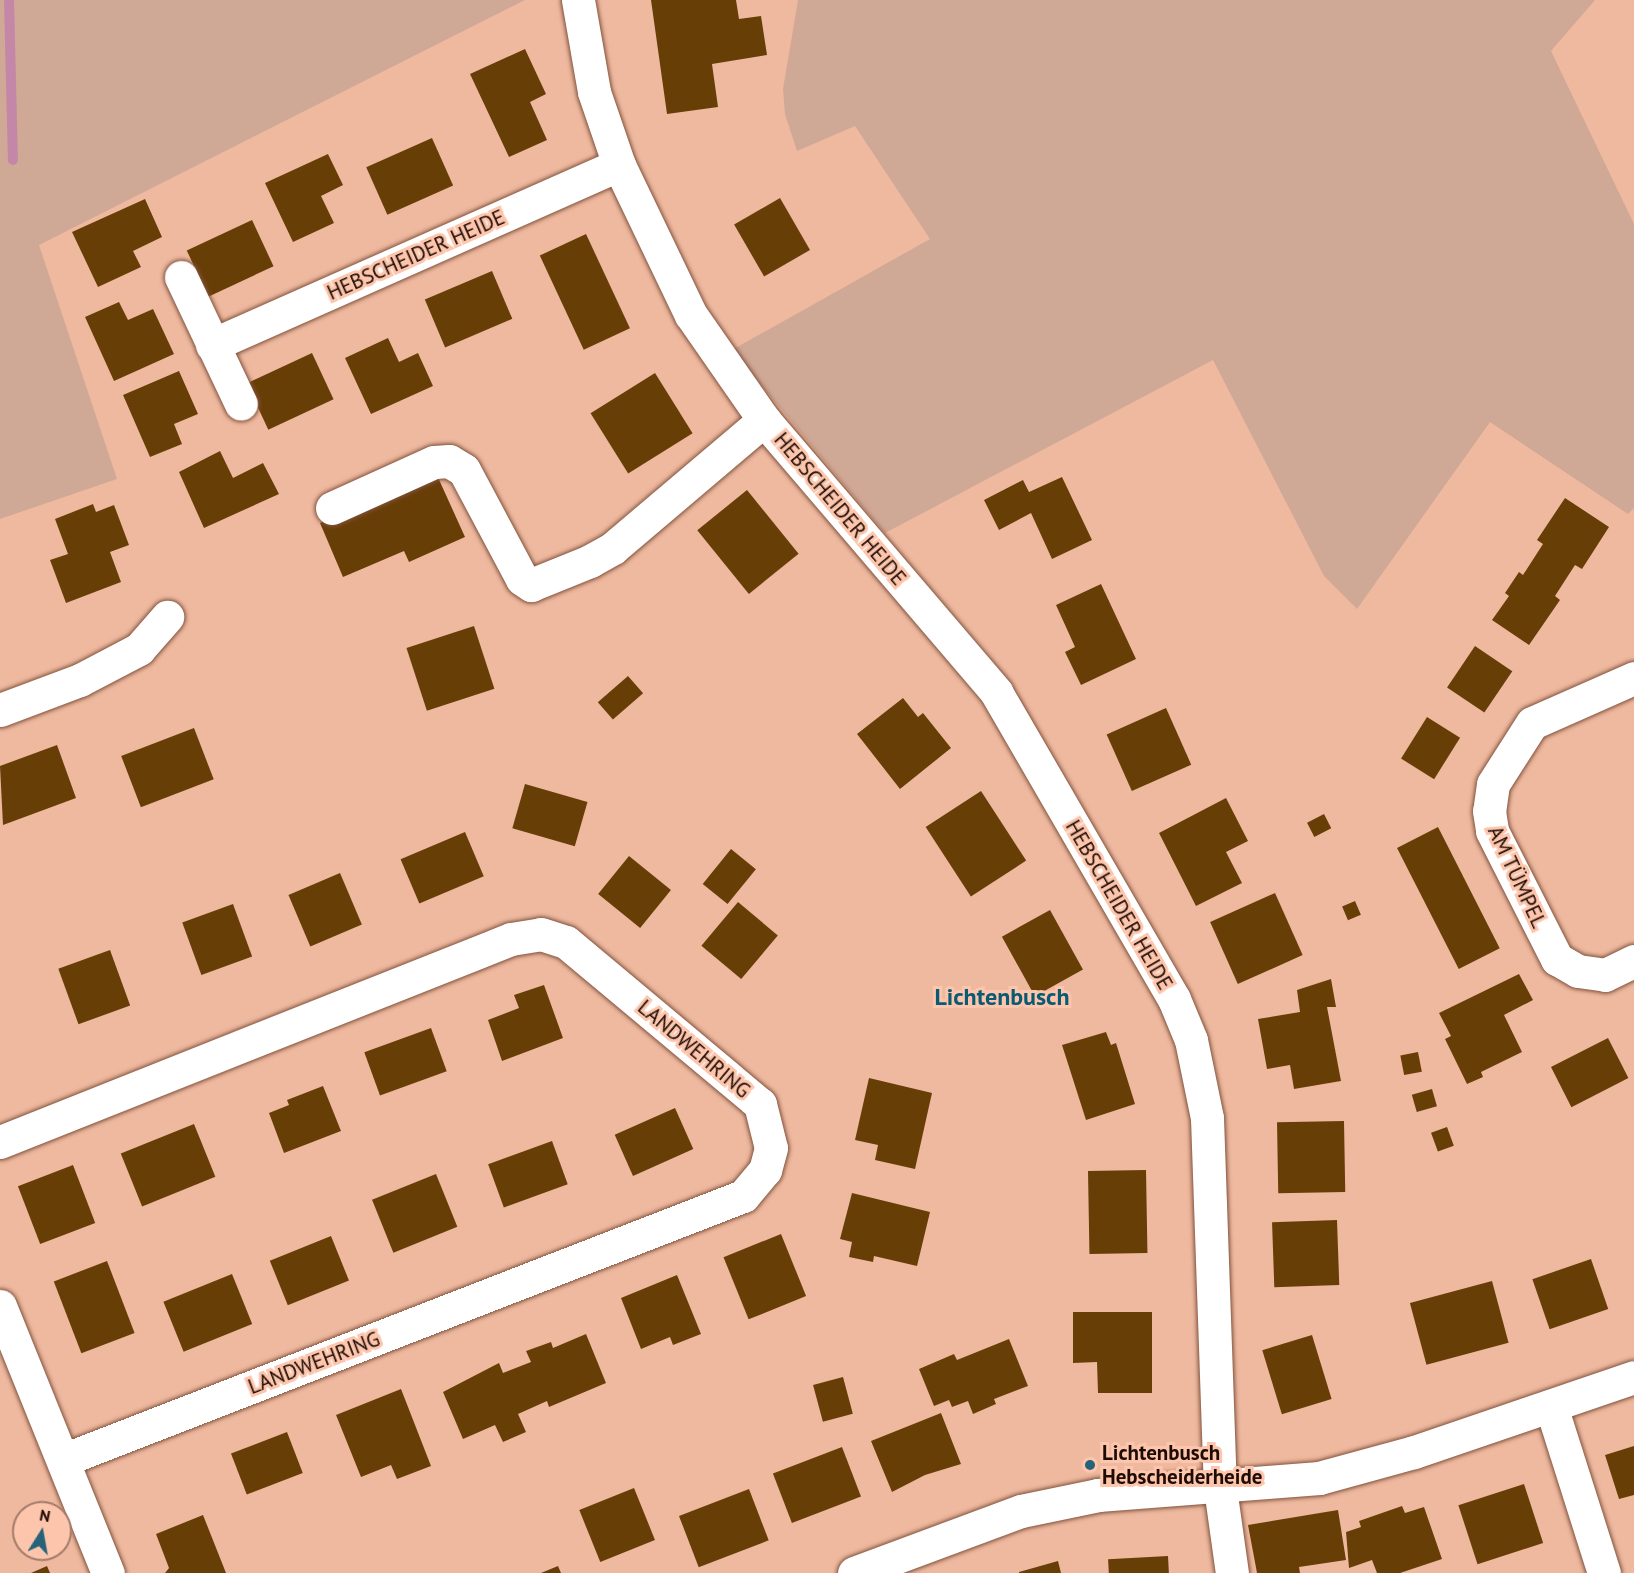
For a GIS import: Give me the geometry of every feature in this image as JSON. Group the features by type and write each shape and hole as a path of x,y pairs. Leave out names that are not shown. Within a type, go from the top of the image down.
{"street":[{"name":"HEBSCHEIDER HEIDE","path":"578,0 594,92 619,165 692,315 764,420 996,692 1174,999 1191,1040 1207,1118 1220,1488 1232,1573"},
{"name":"HEBSCHEIDER HEIDE","path":"212,345 619,165"},
{"path":"181,277 241,404"},
{"name":"HEBSCHEIDER HEIDE","path":"332,508 434,462 449,460 464,470 522,579 531,585 590,561 613,548 764,420"},
{"path":"0,710 80,680 139,649 167,617"},
{"name":"AM TÜMPEL","path":"1634,678 1532,723 1493,784 1489,811 1492,831 1557,959 1578,970 1605,975 1634,961"},
{"name":"LANDWEHRING","path":"0,1142 511,939 541,934 566,942 760,1104 771,1148 765,1170 743,1196 63,1460"},
{"path":"0,1306 108,1573"},
{"path":"854,1573 1021,1511 1098,1496 1220,1488 1319,1478 1414,1452 1634,1377"},
{"path":"1551,1406 1604,1573"}],"shaded area":[{"path":"0,0 525,0 39,245 117,479 0,519"},
{"path":"798,0 1595,0 1551,51 1634,224 1634,508 1628,514 1490,422 1357,609 1324,576 1213,360 885,533 732,350 930,239 855,126 797,151 785,114 783,89"}],"building":[{"path":"651,0 736,0 739,19 761,16 767,55 712,64 718,107 667,114"},
{"path":"525,49 546,94 530,102 547,140 509,157 470,74"},
{"path":"432,138 453,186 387,215 366,167"},
{"path":"328,154 343,185 321,196 334,223 293,242 265,183"},
{"path":"780,198 810,250 764,276 734,224"},
{"path":"145,199 162,237 133,251 141,267 98,287 72,232"},
{"path":"252,220 274,266 208,297 187,250"},
{"path":"586,234 630,328 584,350 540,256"},
{"path":"492,271 512,319 445,347 425,300"},
{"path":"119,302 128,320 153,309 174,354 114,381 85,317"},
{"path":"388,338 399,362 418,353 433,386 371,414 345,358"},
{"path":"312,353 334,399 268,430 247,383"},
{"path":"179,371 198,414 174,424 182,444 150,457 123,395"},
{"path":"655,373 693,433 628,473 591,413"},
{"path":"220,451 233,478 263,463 279,494 204,528 179,472"},
{"path":"436,473 465,537 409,562 404,551 343,577 320,523"},
{"path":"1062,477 1092,540 1052,559 1031,513 999,530 984,500 1023,480 1029,492"},
{"path":"747,490 799,554 749,594 697,530"},
{"path":"1565,498 1609,527 1582,569 1575,565 1555,596 1560,600 1529,645 1492,620 1509,596 1505,593 1519,572 1523,575 1543,544 1537,540"},
{"path":"93,504 96,512 114,505 129,545 110,552 121,582 66,603 50,560 68,554 55,519"},
{"path":"1101,584 1136,659 1081,685 1065,652 1075,647 1056,605"},
{"path":"474,626 494,689 427,711 406,648"},
{"path":"1475,646 1512,671 1484,713 1447,687"},
{"path":"628,676 643,693 613,720 598,702"},
{"path":"903,698 918,717 923,713 951,748 900,789 857,734"},
{"path":"1166,708 1191,765 1132,791 1107,734"},
{"path":"1427,717 1460,738 1434,779 1401,759"},
{"path":"194,728 214,779 141,807 121,756"},
{"path":"57,745 76,798 3,825 0,766"},
{"path":"525,784 587,802 575,846 512,828"},
{"path":"981,791 1026,861 971,897 926,827"},
{"path":"1226,798 1248,841 1226,852 1242,883 1196,906 1159,833"},
{"path":"1324,814 1331,828 1314,837 1307,823"},
{"path":"1438,827 1500,948 1459,969 1397,848"},
{"path":"465,832 484,876 419,904 401,859"},
{"path":"731,849 756,869 728,904 703,884"},
{"path":"629,856 671,890 640,928 598,894"},
{"path":"340,873 362,925 310,946 288,895"},
{"path":"1275,893 1303,955 1238,984 1210,922"},
{"path":"1355,901 1361,915 1348,920 1342,906"},
{"path":"738,902 778,935 741,979 701,946"},
{"path":"233,904 252,957 201,975 182,922"},
{"path":"1050,910 1083,969 1035,996 1002,937"},
{"path":"110,950 130,1005 78,1024 58,969"},
{"path":"1519,974 1533,1000 1504,1015 1522,1052 1481,1072 1483,1077 1467,1084 1445,1039 1451,1036 1439,1013"},
{"path":"1331,979 1336,1007 1327,1007 1341,1081 1294,1089 1290,1065 1267,1069 1258,1019 1300,1012 1297,990"},
{"path":"544,985 563,1038 502,1061 488,1020 519,1008 514,995"},
{"path":"431,1028 447,1071 380,1096 364,1052"},
{"path":"1106,1032 1111,1045 1116,1043 1135,1104 1086,1120 1062,1045"},
{"path":"1608,1038 1628,1078 1571,1107 1551,1067"},
{"path":"1418,1052 1422,1072 1404,1075 1400,1055"},
{"path":"869,1078 932,1093 915,1169 875,1160 878,1145 855,1140"},
{"path":"323,1086 341,1131 284,1153 269,1113 289,1105 287,1100"},
{"path":"1432,1089 1437,1106 1417,1112 1412,1095"},
{"path":"675,1108 693,1149 633,1176 615,1135"},
{"path":"1344,1121 1345,1192 1278,1193 1277,1122"},
{"path":"194,1124 215,1177 142,1206 121,1154"},
{"path":"1447,1127 1454,1146 1438,1152 1431,1133"},
{"path":"552,1141 568,1184 504,1207 488,1164"},
{"path":"73,1165 95,1223 40,1244 18,1186"},
{"path":"1146,1170 1147,1253 1089,1254 1088,1171"},
{"path":"436,1174 457,1227 393,1253 372,1200"},
{"path":"852,1193 930,1212 917,1266 874,1256 873,1262 849,1257 852,1242 840,1239"},
{"path":"1337,1220 1339,1285 1274,1287 1272,1222"},
{"path":"781,1234 806,1296 749,1319 724,1257"},
{"path":"331,1236 349,1281 288,1305 270,1261"},
{"path":"1591,1259 1608,1309 1550,1329 1532,1279"},
{"path":"107,1261 135,1333 81,1353 54,1281"},
{"path":"232,1274 252,1324 184,1352 163,1302"},
{"path":"677,1275 701,1334 673,1345 670,1337 641,1349 621,1298"},
{"path":"1492,1281 1509,1343 1426,1365 1410,1303"},
{"path":"1073,1312 1152,1312 1152,1393 1098,1393 1097,1362 1073,1363"},
{"path":"586,1334 606,1383 549,1407 547,1401 518,1414 526,1432 503,1442 495,1425 463,1439 443,1392 499,1363 503,1373 531,1362 526,1351 551,1342 553,1348"},
{"path":"1312,1335 1332,1399 1282,1414 1262,1350"},
{"path":"1009,1339 1028,1386 994,1399 996,1404 973,1414 968,1401 952,1407 949,1400 934,1406 919,1369 954,1354 957,1360"},
{"path":"843,1377 853,1414 823,1422 813,1385"},
{"path":"401,1389 431,1466 397,1479 391,1465 361,1477 336,1415"},
{"path":"941,1413 961,1464 925,1475 892,1492 871,1441"},
{"path":"287,1432 303,1473 247,1495 231,1454"},
{"path":"1634,1446 1634,1495 1619,1499 1605,1455"},
{"path":"842,1447 861,1496 792,1523 773,1474"},
{"path":"1524,1484 1543,1543 1478,1564 1458,1505"},
{"path":"634,1488 655,1540 600,1562 579,1510"},
{"path":"749,1489 769,1540 699,1567 679,1516"},
{"path":"1402,1506 1405,1513 1424,1507 1442,1559 1400,1573 1377,1573 1372,1560 1349,1568 1346,1532 1361,1527 1359,1521"},
{"path":"1338,1510 1346,1560 1299,1567 1300,1573 1257,1573 1248,1525"},
{"path":"203,1515 226,1573 165,1573 169,1568 156,1534"},
{"path":"1168,1556 1169,1573 1109,1573 1108,1559"},
{"path":"1058,1561 1061,1573 1019,1573 1019,1572"},
{"path":"47,1566 50,1573 31,1573"},
{"path":"558,1566 561,1573 541,1573"}],"waterway":[{"path":"9,0 13,160"}],"place":[{"name":"Lichtenbusch Hebscheiderheide","path":"1090,1465"}],"district":[{"name":"Lichtenbusch","path":"1002,997"}]}
